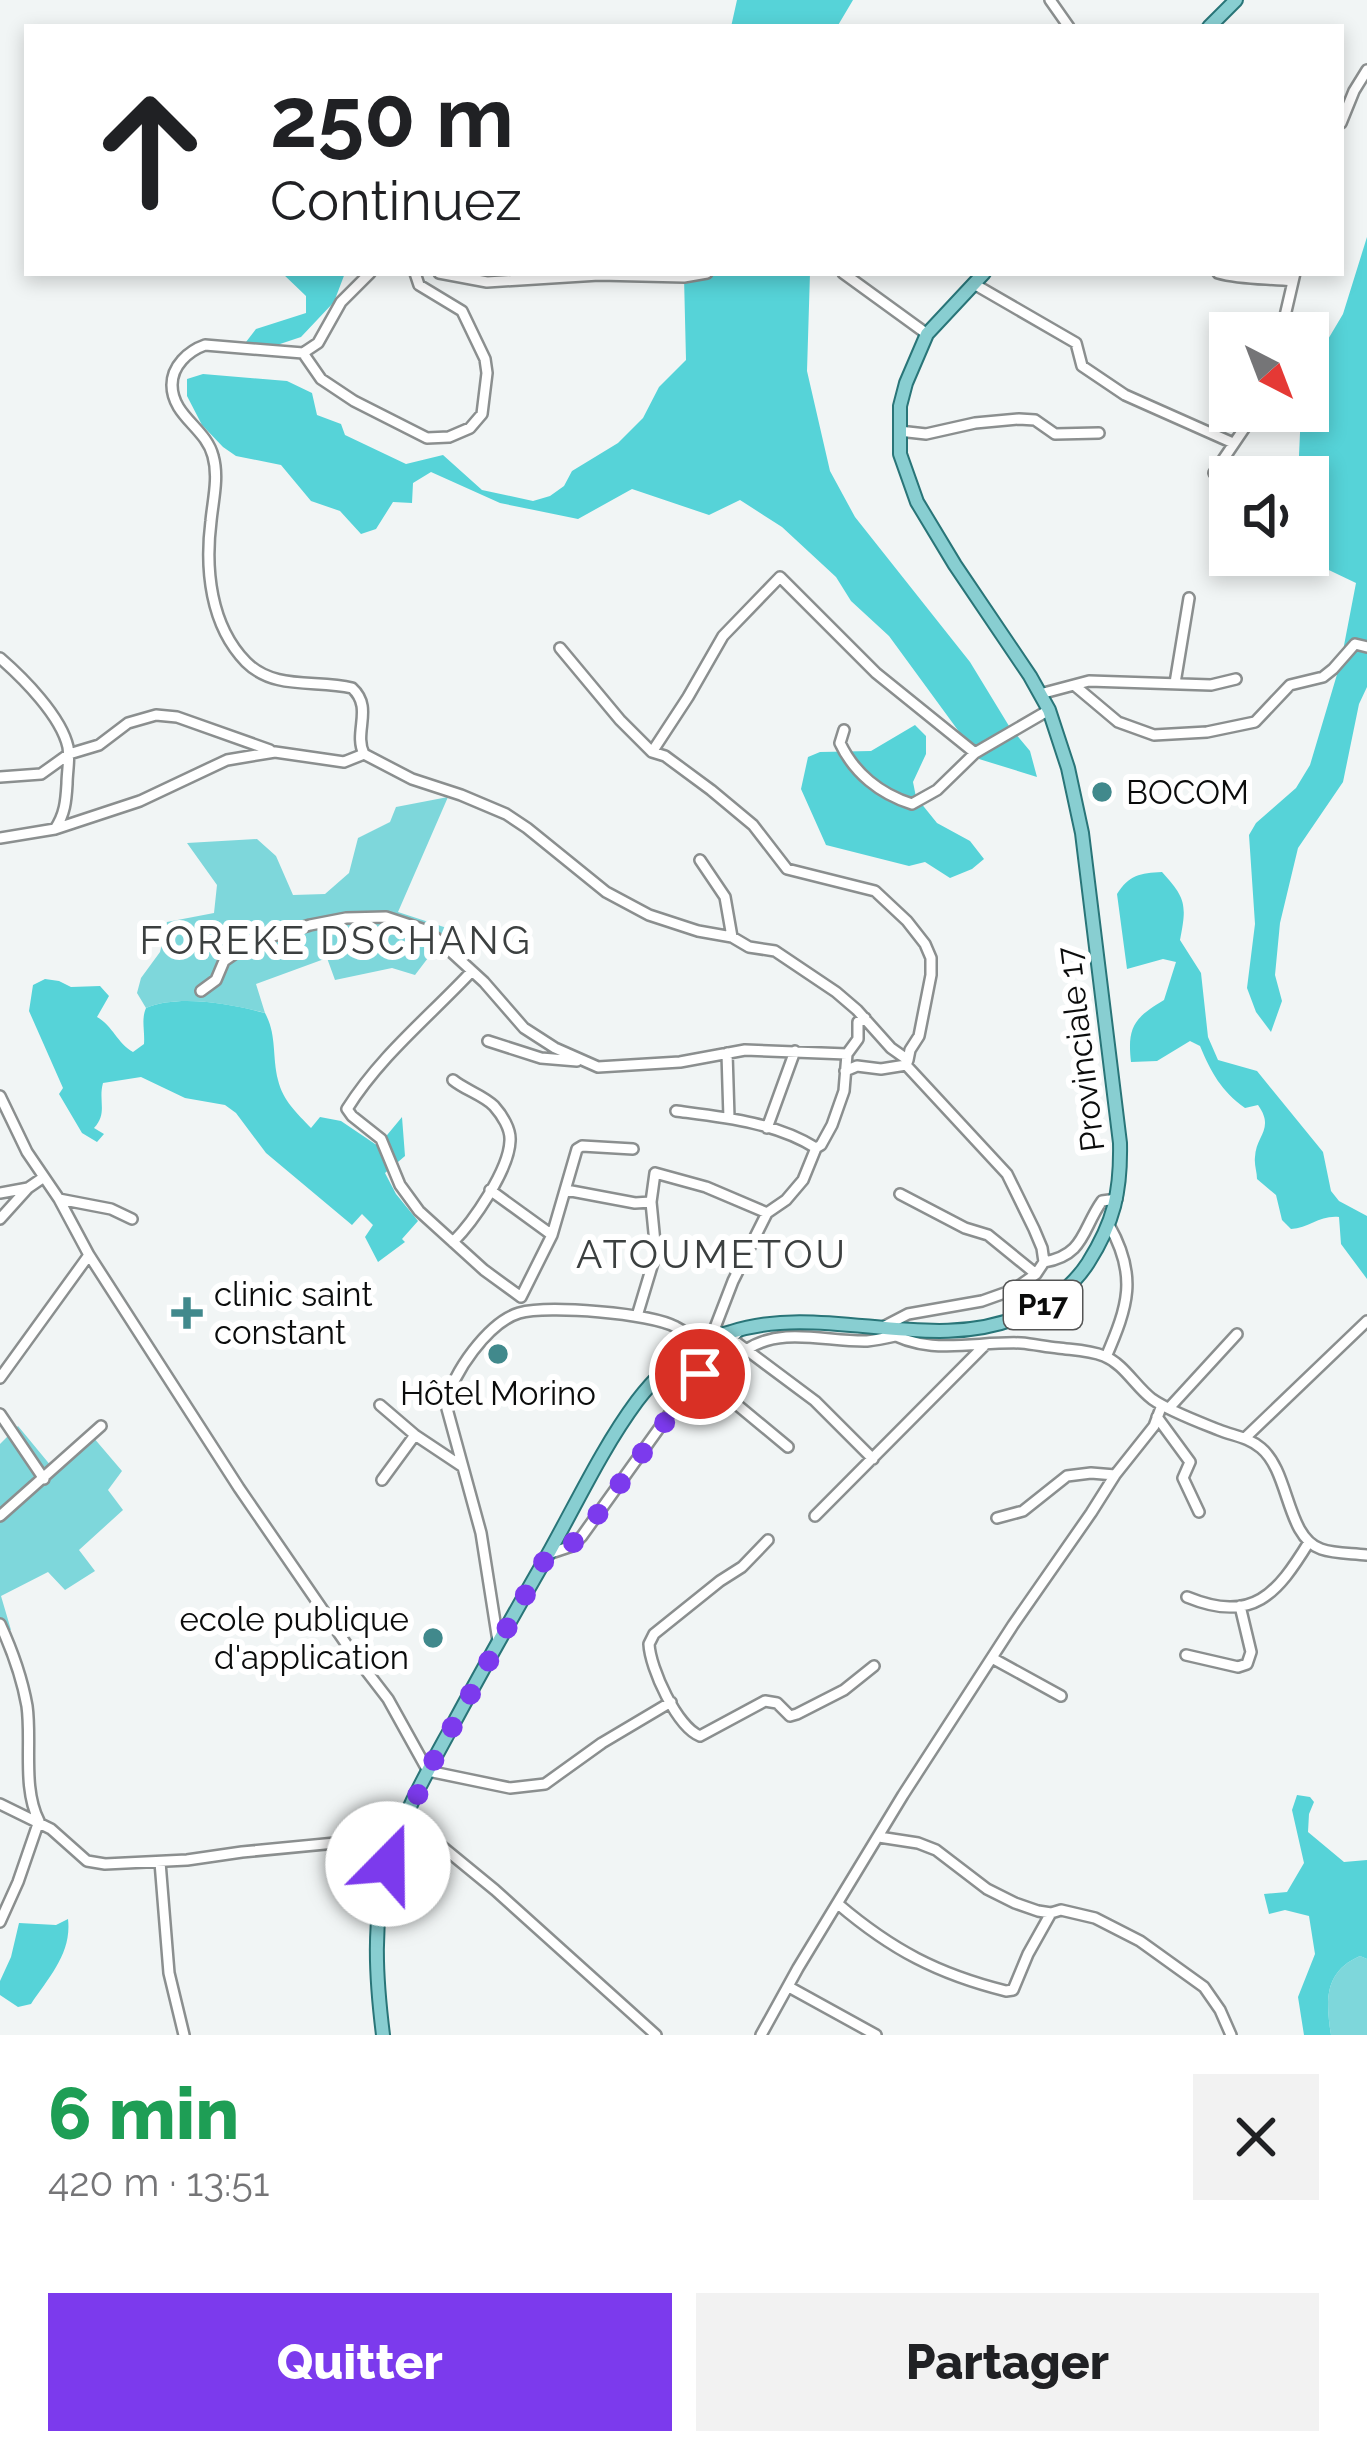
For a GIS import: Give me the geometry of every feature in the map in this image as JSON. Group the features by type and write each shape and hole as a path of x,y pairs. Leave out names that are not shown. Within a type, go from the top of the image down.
{"main road":[{"path":"1212,24 1236,0"},
{"name":"Provinciale 17","path":"383,2035 377,1970 380,1904 388,1864 406,1817 619,1429 656,1379 704,1342 774,1322 887,1331 958,1331 1005,1324 1057,1297 1080,1276 1109,1225 1120,1183 1120,1143 1082,833 1068,767 1049,710 917,502 900,454 900,406 927,334 979,278"}],"street":[{"path":"1344,116 1367,70"},
{"path":"367,276 341,302 318,343 303,353 205,345 194,349 172,378 176,404 214,459 209,578 212,598 242,658 272,679 352,688 363,703 359,744 364,754 412,779 506,814 606,892 636,909 664,922 776,951 836,992 1006,1174 1034,1229 1044,1262"},
{"path":"303,353 322,379 354,401 427,437 449,437 470,428 482,414 485,358 462,311 419,285 416,276"},
{"path":"455,276 524,282 680,276"},
{"path":"847,276 927,334"},
{"path":"1229,276 1245,280 1294,277 1286,312"},
{"path":"979,278 1076,344 1082,366 1125,394 1233,442"},
{"path":"899,430 926,434 1019,419 1035,420 1055,434 1099,433"},
{"path":"1224,456 1240,432"},
{"path":"652,752 723,635 780,577 876,674 975,753"},
{"path":"1175,683 1190,598"},
{"path":"1074,685 1118,722 1154,734 1207,732 1256,722 1290,685 1322,676 1355,644 1367,647"},
{"path":"560,648 652,752 665,756 753,825 787,869 874,891 907,921 931,958 919,1036 907,1063"},
{"path":"0,658 30,687 67,742 66,806 55,829"},
{"path":"1040,694 1089,681 1211,686 1236,679"},
{"path":"844,730 840,742 848,760 883,792 912,804 937,790 975,753 1049,710"},
{"path":"0,777 41,774 69,754 99,745 128,723 156,716 177,717 275,752 344,762 364,754"},
{"path":"0,838 55,829 140,801 227,760 275,752"},
{"path":"700,860 725,897 732,937"},
{"path":"201,991 216,980 224,961 250,944 310,925 386,917 422,928 472,970 524,1028 582,1061"},
{"path":"472,970 385,1056 347,1109 381,1139 407,1198 520,1297"},
{"path":"498,1642 481,1532 448,1415 448,1394 465,1360 492,1330 520,1313 637,1316 675,1326 704,1342 767,1213 803,1180 821,1144 844,1091 847,1054 858,1039 858,1022 865,1018"},
{"path":"488,1041 541,1058 609,1069 727,1053 847,1054"},
{"path":"767,1128 795,1051"},
{"path":"727,1053 730,1118"},
{"path":"844,1071 907,1063"},
{"path":"453,1080 494,1106 508,1127 510,1145 490,1190 453,1242"},
{"path":"0,1096 27,1152 89,1255 263,1524 388,1699 428,1771 510,1788 545,1784 670,1702"},
{"path":"676,1111 783,1132 816,1148"},
{"path":"520,1313 520,1297 552,1235 574,1154 582,1146 633,1149"},
{"path":"637,1316 656,1252 651,1202 655,1172 706,1186 767,1213"},
{"path":"0,1219 44,1177"},
{"path":"0,1193 28,1188"},
{"path":"490,1190 552,1235"},
{"path":"566,1190 651,1202"},
{"path":"900,1194 988,1235 1036,1274"},
{"path":"59,1199 111,1209 132,1219"},
{"path":"746,1350 760,1340 779,1336 870,1341 908,1314 982,1301 1013,1290 1044,1262 1072,1251 1102,1201 1117,1199"},
{"path":"1106,1357 1122,1320 1128,1285 1120,1244 1109,1225"},
{"path":"0,1378 89,1255"},
{"path":"1246,1437 1367,1321"},
{"path":"887,1331 926,1345 1022,1343 1106,1357 1166,1406 1246,1437 1264,1450 1275,1464 1309,1541 1325,1550 1367,1555"},
{"path":"548,1554 561,1552 582,1536 700,1374 737,1334 746,1350 815,1401 873,1459"},
{"path":"761,2035 992,1658 1115,1475 1166,1406 1237,1334"},
{"path":"814,1516 984,1346"},
{"path":"700,1374 788,1447"},
{"path":"380,1406 463,1467"},
{"path":"0,1414 44,1479"},
{"path":"1157,1417 1190,1462 1183,1478 1199,1512"},
{"path":"0,1516 101,1426"},
{"path":"382,1480 415,1435"},
{"path":"997,1517 1023,1511 1066,1476 1115,1475"},
{"path":"768,1540 742,1567 654,1634 649,1644 670,1702 686,1729 700,1736 765,1701 777,1703 790,1716 844,1690 874,1666"},
{"path":"1187,1597 1219,1606 1255,1603 1280,1586 1309,1541"},
{"path":"1186,1655 1238,1667 1247,1664 1251,1652 1240,1606"},
{"path":"0,1624 27,1707 32,1792 39,1821 0,1922"},
{"path":"992,1658 1061,1696"},
{"path":"0,1804 39,1821 87,1861 105,1864 398,1837"},
{"path":"406,1817 656,2035"},
{"path":"879,1837 927,1846 987,1889 1029,1908 1095,1918 1140,1941 1204,1987 1231,2035"},
{"path":"160,1862 170,1972 184,2035"},
{"path":"838,1904 868,1930 923,1964 1006,1991 1013,1990 1052,1913"},
{"path":"789,1987 876,2035"}],"shaded area":[{"path":"737,0 853,0 839,24 732,24"},
{"path":"1367,237 1367,687 1343,782 1298,848 1280,923 1275,975 1282,1001 1271,1032 1247,988 1255,924 1249,835 1296,788 1310,765 1341,661 1356,583 1329,570 1329,456 1299,456 1300,432 1329,432 1329,338 1343,314"},
{"path":"285,276 344,276 334,302 301,337 256,352 246,342 256,329 306,313 306,296"},
{"path":"810,276 807,371 830,471 855,517 970,662 1030,751 1037,777 979,759 889,636 851,601 836,577 782,527 740,500 709,515 632,489 578,519 500,503 431,472 413,483 412,503 393,502 376,529 361,534 340,511 311,501 281,465 236,456 223,447 202,425 187,396 187,379 203,374 287,381 312,393 317,415 341,424 345,435 406,464 443,455 482,490 533,501 550,496 564,486 572,471 618,443 643,418 659,387 686,360 684,277"},
{"path":"915,725 926,736 926,754 913,782 916,797 937,823 970,841 984,859 950,878 925,862 909,866 826,845 801,789 808,757 820,752 871,751"},
{"path":"448,797 398,912 450,929 415,975 392,968 335,980 327,958 256,984 265,1013 189,1001 146,1008 137,993 141,978 160,952 167,922 214,913 217,885 187,843 257,839 276,856 293,895 325,894 349,873 358,838 390,822 396,807"},
{"path":"1162,872 1183,903 1180,940 1201,973 1208,1037 1218,1060 1257,1071 1323,1152 1331,1191 1339,1201 1367,1216 1367,1279 1341,1244 1339,1217 1291,1229 1282,1220 1276,1195 1257,1179 1255,1157 1265,1126 1263,1113 1258,1105 1245,1108 1229,1095 1200,1046 1190,1041 1157,1061 1131,1062 1135,1025 1164,1000 1176,962 1163,959 1127,969 1117,894 1136,876"},
{"path":"45,979 71,987 100,986 109,996 97,1017 133,1052 144,1044 146,1008 159,1004 205,1002 265,1013 280,1087 311,1128 320,1117 341,1121 378,1146 402,1117 405,1156 385,1173 418,1221 402,1239 405,1242 378,1262 365,1237 373,1225 362,1214 352,1225 266,1153 225,1105 185,1098 141,1077 103,1083 102,1112 94,1128 104,1134 97,1142 82,1133 59,1094 63,1088 29,1011 33,985"},
{"path":"18,1426 56,1472 93,1437 122,1471 108,1490 123,1510 79,1550 95,1571 65,1590 48,1572 1,1596 11,1630 0,1627 0,1444"},
{"path":"1297,1795 1314,1802 1308,1832 1344,1862 1367,1860 1367,1959 1360,1956 1348,1963 1333,1979 1328,2000 1331,2035 1304,2035 1298,1997 1315,1954 1309,1916 1285,1910 1269,1914 1264,1894 1287,1892 1304,1863 1292,1810"},
{"path":"68,1919 63,1954 31,2004 18,2007 0,1995 19,1923 56,1925"},
{"path":"1360,1956 1367,1959 1367,2035 1331,2035 1328,2000 1333,1979"}],"place":[{"name":"BOCOM","path":"1102,792"},
{"name":"clinic saint constant","path":"187,1313"},
{"name":"Hôtel Morino","path":"498,1354"},
{"name":"ecole publique d'application","path":"433,1638"}],"district":[{"name":"FOREKE DSCHANG","path":"336,940"},
{"name":"ATOUMETOU","path":"712,1254"}],"route":[{"path":"388,1864 428,1771 548,1554 561,1552 582,1536 700,1374"}]}
